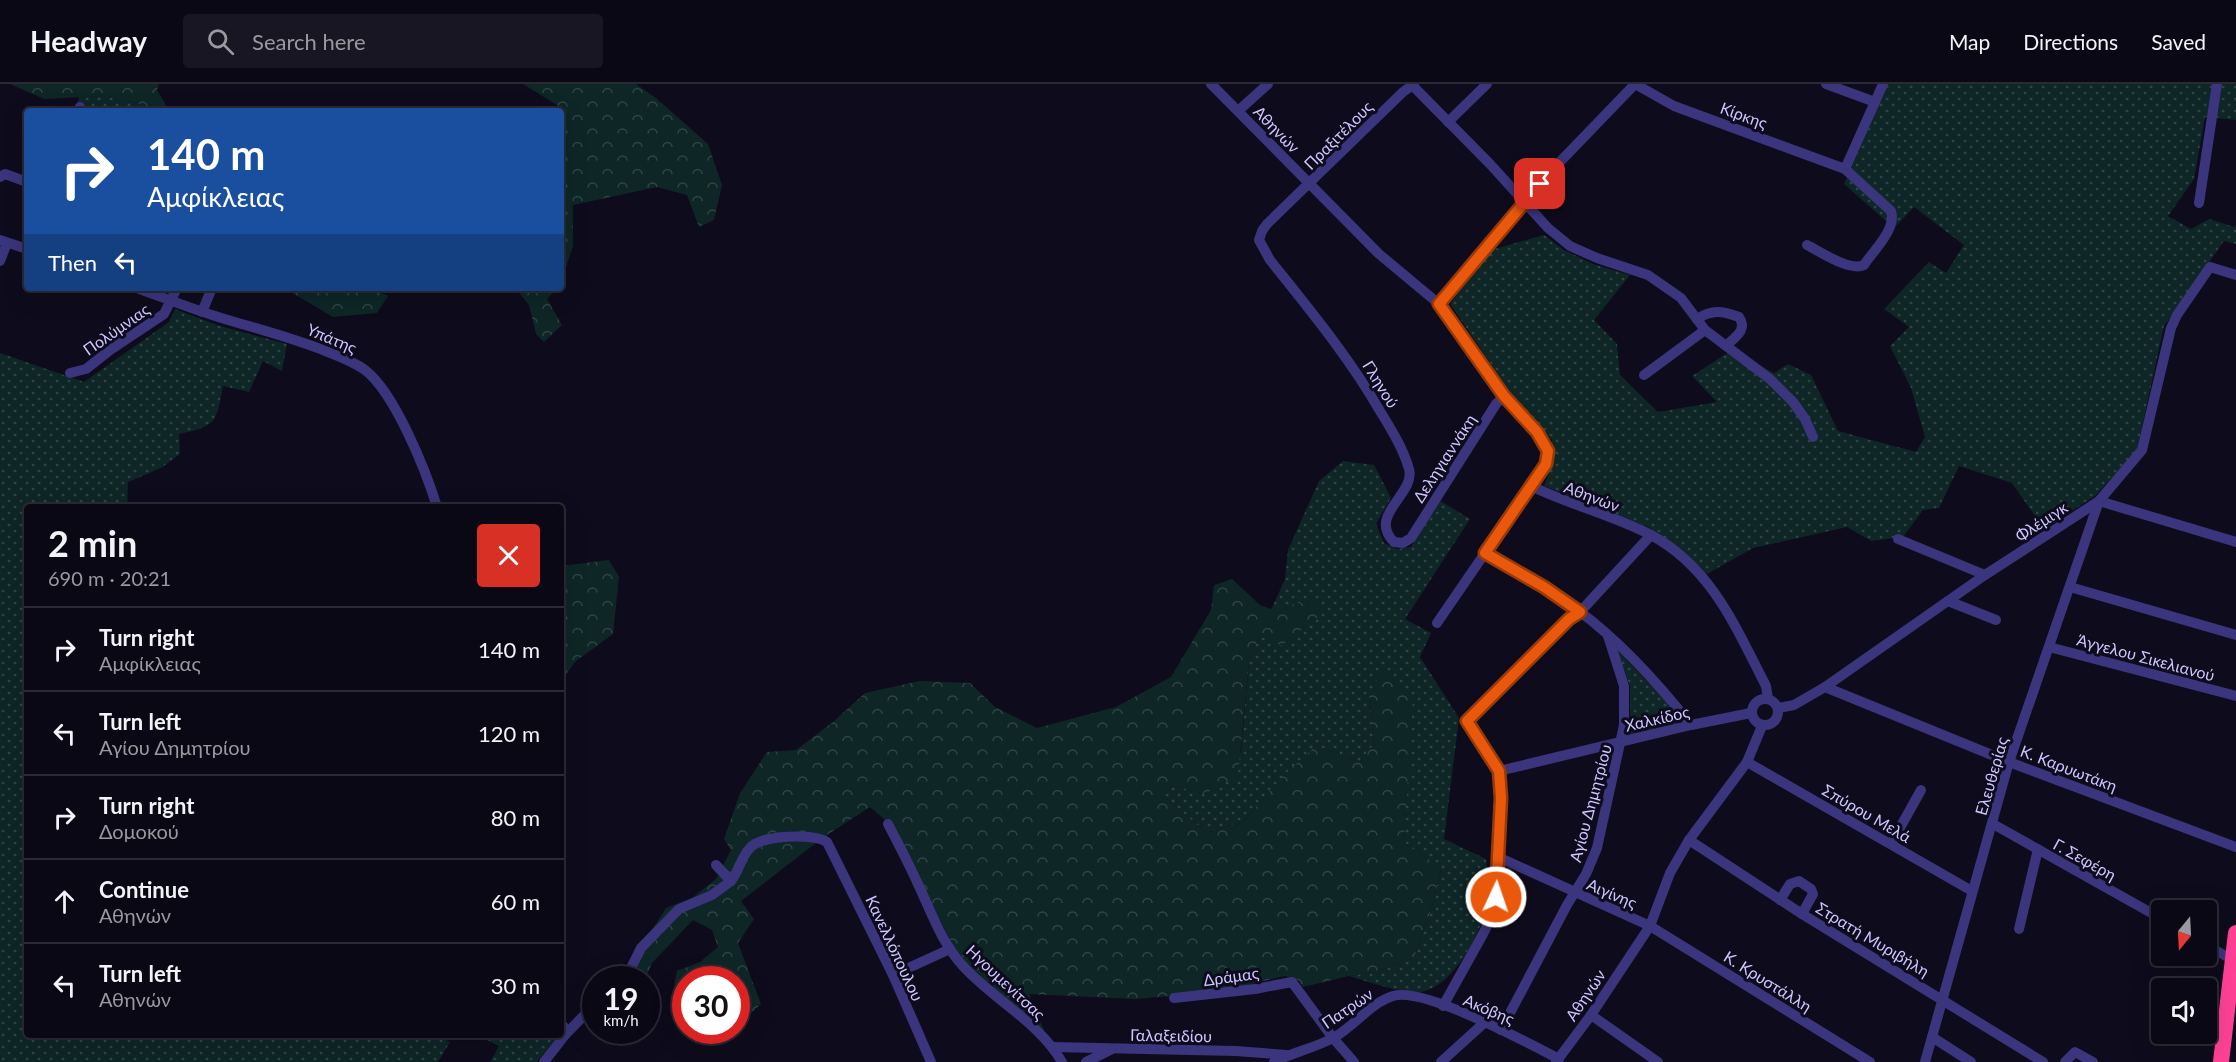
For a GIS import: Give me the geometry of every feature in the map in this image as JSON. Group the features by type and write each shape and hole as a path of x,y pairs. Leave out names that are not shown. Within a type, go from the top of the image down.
{"highway":[{"path":"2221,1062 2235,947"}],"street":[{"name":"Αθηνών","path":"1211,84 1379,254 1439,304 1504,396 1537,432 1548,451 1546,464 1531,486 1651,536 1680,554 1701,574 1720,598 1766,686 1768,699"},
{"path":"1238,111 1268,84"},
{"path":"1448,122 1487,84"},
{"path":"1439,304 1525,201 1635,84"},
{"name":"Κίρκης","path":"1635,84 1674,106 1845,169"},
{"path":"1826,84 1875,102"},
{"path":"1807,245 1849,266 1859,267 1864,265 1889,228 1893,217 1891,211 1845,169 1882,84"},
{"path":"2199,203 2217,84"},
{"path":"1412,85 1525,201 1548,228 1570,246 1597,258 1648,275 1681,297 1706,330 1770,379 1793,402 1805,419 1813,437"},
{"name":"Πραξιτέλους","path":"1259,240 1267,224 1412,85"},
{"path":"0,177 5,174 24,181"},
{"name":"Γληνού","path":"1259,240 1270,260 1361,378 1394,435 1410,471 1409,479 1388,514 1387,531 1394,542 1403,543 1411,538"},
{"path":"0,261 4,241 24,245"},
{"name":"Φλέμιγκ","path":"1778,708 1794,705 1826,687 1985,575 2099,501 2142,450 2171,328 2177,315 2210,267 2236,274"},
{"name":"Υπάτης","path":"145,291 202,312 300,340 351,361 366,370 380,384 419,455 436,504"},
{"path":"172,301 176,291"},
{"path":"202,312 211,291"},
{"name":"Πολύμνιας","path":"70,373 86,369 164,314 172,301"},
{"path":"1697,319 1707,312 1714,311 1739,317 1743,325 1742,330 1726,346"},
{"path":"1644,375 1706,330"},
{"name":"Δεληγιαννάκη","path":"1411,538 1496,404 1504,396"},
{"path":"1437,623 1531,486"},
{"path":"2099,501 2236,542"},
{"name":"Ελευθερίας","path":"1925,1062 2009,762 2099,501"},
{"path":"1443,1006 1491,918 1496,897 1501,798 1499,771 1467,721 1569,619 1580,612 1651,536"},
{"path":"1898,539 1985,575"},
{"path":"1485,553 1544,587 1580,612 1665,691 1691,725"},
{"path":"2070,587 2236,635"},
{"path":"1948,601 1996,620"},
{"name":"Αγίου Δημητρίου","path":"1501,1030 1567,904 1586,874 1597,848 1624,725 1624,686 1608,636"},
{"name":"Άγγελου Σικελιανού","path":"2049,647 2236,696"},
{"name":"Κ. Καρυωτάκη","path":"1826,687 2009,762 2236,847"},
{"path":"1768,699 1778,708 1779,712 1775,721 1767,726 1754,721 1751,713 1758,700 1768,699"},
{"name":"Χαλκίδος","path":"1499,771 1621,741 1751,713"},
{"name":"Αθηνών","path":"1557,1060 1650,926 1670,873 1689,840 1747,762 1762,726"},
{"name":"Σπύρου Μελά","path":"1747,762 1892,843 1972,891"},
{"path":"1892,843 1921,789"},
{"name":"Ηγουμενίτσας","path":"888,824 950,949 969,972 1053,1047 1062,1062"},
{"name":"Γ. Σεφέρη","path":"1993,824 2151,913"},
{"name":"Κανελλόπουλου","path":"731,881 750,846 758,842 810,836 825,840 831,847 893,975 931,1062"},
{"name":"Στρατή Μυριβήλη","path":"1689,840 1802,914 2043,1062"},
{"path":"2019,929 2038,849"},
{"name":"Αιγίνης","path":"1498,857 1650,926"},
{"path":"632,966 641,948 679,909 717,892 731,881 716,866"},
{"path":"1780,900 1790,884 1799,881 1813,894 1802,914"},
{"name":"Κ. Κρυστάλλη","path":"1650,926 1870,1062"},
{"path":"2217,946 2235,947"},
{"path":"893,975 950,949"},
{"name":"Δράμας","path":"1174,998 1255,989 1292,982 1333,1038"},
{"name":"Ακόβης","path":"1404,994 1426,999 1501,1030 1557,1060"},
{"name":"Πατρών","path":"1274,1062 1333,1038 1392,996 1404,994"},
{"path":"564,1029 582,1014"},
{"path":"1591,1014 1658,1062"},
{"path":"1441,1062 1484,1023"},
{"path":"1932,1037 1971,1062"},
{"path":"544,1062 558,1038"},
{"path":"1333,1038 1354,1062"},
{"name":"Γαλαξειδίου","path":"1053,1047 1238,1057 1287,1055"},
{"path":"1086,1062 1113,1049"},
{"path":"2065,1062 2075,1052 2093,1062"}],"green space":[{"path":"10,84 159,84 157,90 168,108 141,108 138,103 102,96 44,99"},
{"path":"523,84 636,84 656,98 708,144 722,185 714,220 699,227 687,195 657,187 573,205 573,246 564,273 566,149 565,110"},
{"path":"1888,84 2236,84 2236,120 2205,117 2194,179 2168,216 2191,229 2209,219 2234,227 2236,225 2236,244 2224,241 2164,326 2137,450 2095,496 2044,529 2012,483 1959,466 1939,508 1923,510 1903,537 1871,541 1847,527 1753,548 1707,574 1676,546 1648,527 1544,486 1552,465 1552,440 1510,392 1450,304 1491,250 1544,235 1564,250 1593,264 1630,275 1594,320 1617,344 1620,375 1658,412 1717,402 1692,376 1732,350 1774,373 1788,364 1811,375 1838,431 1916,452 1925,437 1911,388 1890,346 1909,327 1884,309 1929,262 1946,273 1964,245 1914,207 1894,228 1844,184"},
{"path":"102,96 138,103 141,108 76,108 79,97"},
{"path":"289,291 376,291 388,296 377,313 333,317"},
{"path":"517,291 554,291 547,299 562,325 544,342 536,334 529,305"},
{"path":"175,309 220,326 287,344 282,371 263,361 249,392 223,386 219,408 213,421 201,428 179,434 180,454 161,468 128,482 127,504 24,504 24,1038 443,1038 450,1042 438,1062 0,1062 0,353 84,382 169,322"},
{"path":"1343,461 1374,465 1391,498 1376,524 1384,543 1397,549 1411,547 1439,500 1470,519 1405,619 1431,633 1420,657 1459,718 1444,839 1486,859 1489,882 1484,916 1473,942 1446,978 1425,991 1398,990 1349,976 1375,972 1414,958 1432,907 1441,869 1404,842 1407,786 1369,695 1374,744 1360,762 1316,746 1283,777 1244,821 1207,833 1164,797 1171,785 1204,794 1241,752 1249,662 1261,631 1322,613 1310,601 1271,610 1285,579 1288,550 1319,481"},
{"path":"609,560 619,577 613,634 576,661 564,677 564,566"},
{"path":"1232,579 1260,605 1271,609 1310,601 1323,613 1281,646 1261,632 1249,662 1238,776 1204,794 1171,785 1164,797 1207,833 1244,821 1283,776 1316,746 1360,762 1374,744 1369,695 1383,668 1413,698 1404,842 1441,868 1432,907 1414,958 1375,972 1303,987 1298,980 1285,976 1218,992 1135,999 1029,994 1047,1037 958,955 891,825 870,807 821,839 741,901 754,919 738,943 747,966 690,966 700,962 718,947 712,930 693,920 651,966 629,966 666,908 692,898 716,879 731,850 724,839 740,793 767,752 796,750 833,722 865,693 920,681 970,683 995,707 1037,728 1116,707 1171,677 1211,610 1214,585"},
{"path":"1617,650 1661,696 1682,722 1630,735 1630,686"},
{"path":"750,975 761,1004 750,1014"},
{"path":"484,1038 556,1038 537,1062 490,1062 499,1046"}],"route":[{"path":"1496,897 1501,798 1499,771 1467,721 1473,712 1569,619 1580,612 1544,587 1485,553 1546,464 1548,451 1537,432 1504,396 1439,304 1540,184"}]}
